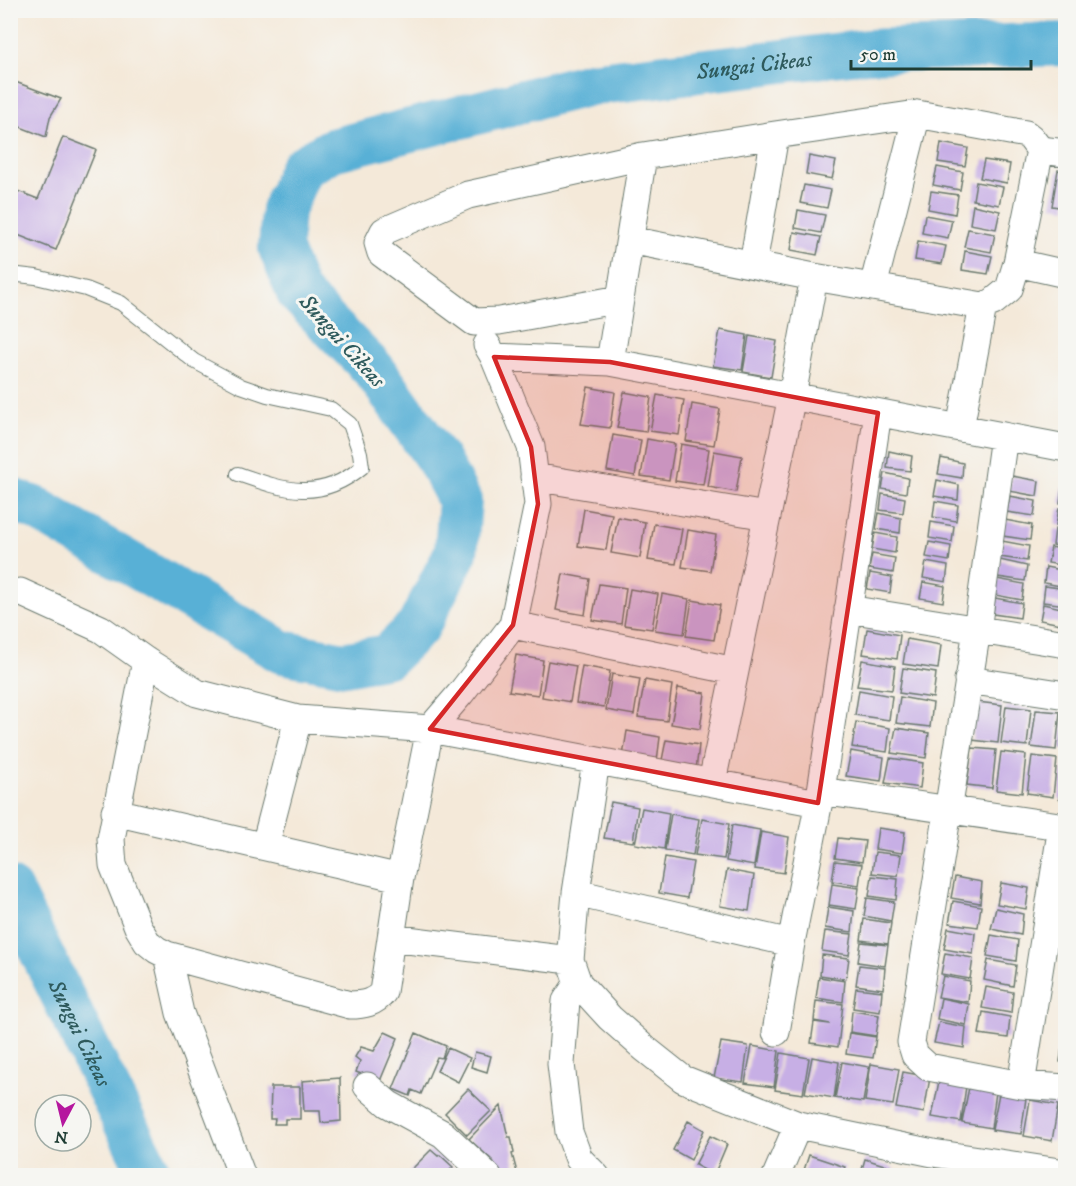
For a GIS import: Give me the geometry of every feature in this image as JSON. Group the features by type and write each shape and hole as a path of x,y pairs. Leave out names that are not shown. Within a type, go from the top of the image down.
{"street":[{"path":"873,287 917,114"},
{"path":"146,661 111,839 113,866 138,927 147,942 167,955 350,1005 361,1005 378,999 383,992 400,878 430,729 513,625 538,504 531,447 494,357 474,322 381,253 378,243 384,231 468,195 643,156 917,114 1026,134 1052,152 1009,290 993,302 983,306 814,277 630,240"},
{"path":"753,264 775,135"},
{"path":"609,362 643,156"},
{"path":"1017,263 1065,274"},
{"path":"712,783 792,396 814,277"},
{"path":"474,322 500,321 620,299"},
{"path":"960,428 983,306"},
{"path":"494,357 609,362 1065,448"},
{"path":"776,1032 819,797 878,413"},
{"path":"1004,436 977,630 911,1041 915,1055 928,1067 1021,1085 1065,1088"},
{"path":"534,477 767,516"},
{"path":"20,592 101,629 197,693 298,719 430,729 712,783 949,810 1064,826 1021,1085"},
{"path":"848,609 1065,644"},
{"path":"513,625 735,671"},
{"path":"968,680 1065,694"},
{"path":"265,846 298,719"},
{"path":"596,760 576,893 574,971 566,1001 561,1064 569,1131 579,1159 596,1176"},
{"path":"115,812 400,878"},
{"path":"576,893 791,943"},
{"path":"392,938 574,971 610,1018 683,1079 798,1125 930,1164 1065,1173"},
{"path":"167,955 180,1013 242,1176"},
{"path":"367,1086 388,1104 443,1134 488,1176"},
{"path":"776,1176 798,1125"}],"lane":[{"path":"10,274 36,277 86,289 121,303 194,361 241,386 267,395 331,410 350,424 360,453 362,467 334,486 301,491 278,488 238,474"}],"highlighted area":[{"path":"494,357 610,362 878,413 818,803 430,729 513,625 538,504 531,447"}],"building":[{"path":"10,80 61,99 50,117 46,137 10,123"},
{"path":"63,137 96,150 56,250 10,232 10,188 38,199"},
{"path":"941,143 968,148 965,166 938,162"},
{"path":"809,156 836,161 832,179 806,174"},
{"path":"984,160 1010,164 1007,183 980,178"},
{"path":"937,167 963,172 960,190 933,185"},
{"path":"1058,170 1066,171 1066,208 1052,206"},
{"path":"976,182 1003,187 999,205 973,200"},
{"path":"804,185 831,190 827,208 800,203"},
{"path":"931,191 958,195 955,214 928,209"},
{"path":"973,205 1000,211 996,229 970,224"},
{"path":"798,210 825,215 821,233 795,228"},
{"path":"925,215 952,220 948,238 922,233"},
{"path":"968,229 995,234 991,252 964,247"},
{"path":"794,232 821,237 817,255 791,250"},
{"path":"918,241 946,246 942,264 915,260"},
{"path":"965,251 992,256 988,274 962,270"},
{"path":"720,330 747,335 742,370 713,366"},
{"path":"749,336 777,341 771,377 743,372"},
{"path":"588,387 615,392 610,428 581,424"},
{"path":"624,392 651,397 646,432 617,428"},
{"path":"657,395 684,400 679,435 650,431"},
{"path":"692,404 720,409 714,445 686,441"},
{"path":"613,435 641,440 635,476 607,471"},
{"path":"647,439 675,444 669,480 641,476"},
{"path":"681,444 709,449 703,485 675,481"},
{"path":"714,451 742,456 736,492 708,487"},
{"path":"889,451 912,456 910,471 887,468"},
{"path":"941,458 963,463 962,478 938,474"},
{"path":"885,473 908,478 906,493 882,489"},
{"path":"1012,476 1039,481 1037,496 1009,491"},
{"path":"937,480 959,485 958,500 934,496"},
{"path":"1062,487 1066,488 1066,504 1060,503"},
{"path":"882,494 905,498 903,513 880,510"},
{"path":"1010,496 1036,501 1034,516 1007,512"},
{"path":"935,501 958,505 956,521 933,517"},
{"path":"1059,508 1066,510 1066,526 1056,525"},
{"path":"584,509 612,514 606,550 578,546"},
{"path":"879,513 901,518 900,533 876,529"},
{"path":"618,517 645,522 640,558 611,553"},
{"path":"1005,520 1032,525 1030,540 1003,536"},
{"path":"931,522 954,526 952,542 929,538"},
{"path":"654,524 682,529 676,564 648,560"},
{"path":"1055,529 1066,531 1066,547 1053,545"},
{"path":"688,530 716,535 710,571 682,567"},
{"path":"875,533 897,537 895,553 872,549"},
{"path":"1002,541 1029,546 1027,561 1000,557"},
{"path":"929,542 951,546 949,561 926,557"},
{"path":"1051,547 1066,550 1066,566 1048,563"},
{"path":"872,554 895,558 893,573 869,569"},
{"path":"1000,560 1027,566 1025,581 998,577"},
{"path":"926,562 948,566 946,582 923,578"},
{"path":"1046,567 1066,571 1066,587 1044,583"},
{"path":"870,573 892,577 890,593 867,589"},
{"path":"563,574 590,579 585,615 556,610"},
{"path":"997,579 1024,584 1022,600 995,595"},
{"path":"923,582 945,586 943,602 920,598"},
{"path":"599,584 626,588 621,624 592,620"},
{"path":"1045,586 1066,589 1066,605 1043,602"},
{"path":"630,589 658,594 652,629 624,625"},
{"path":"662,594 689,599 684,634 655,630"},
{"path":"995,598 1022,603 1020,618 993,614"},
{"path":"692,600 720,605 714,640 686,636"},
{"path":"1043,604 1066,609 1066,625 1040,620"},
{"path":"867,629 900,635 897,659 863,654"},
{"path":"907,639 941,645 938,669 903,664"},
{"path":"516,655 543,660 538,695 509,691"},
{"path":"862,660 895,666 892,690 857,686"},
{"path":"548,661 576,666 570,702 542,697"},
{"path":"582,666 610,671 604,707 576,703"},
{"path":"903,668 936,673 933,698 899,693"},
{"path":"612,674 640,679 634,715 606,710"},
{"path":"645,680 672,685 667,721 638,717"},
{"path":"678,688 705,693 700,729 671,724"},
{"path":"859,690 892,696 889,720 855,715"},
{"path":"900,697 933,703 930,727 896,723"},
{"path":"977,702 1002,705 998,743 972,740"},
{"path":"1006,706 1031,709 1027,746 1001,743"},
{"path":"1036,710 1060,712 1056,750 1031,747"},
{"path":"1064,717 1066,717 1066,749 1060,748"},
{"path":"856,722 890,728 887,752 852,747"},
{"path":"896,728 929,733 926,758 891,753"},
{"path":"627,731 660,737 657,761 623,756"},
{"path":"666,740 699,745 696,770 661,765"},
{"path":"972,748 996,750 992,788 967,785"},
{"path":"851,751 884,757 881,781 846,776"},
{"path":"1001,752 1026,755 1022,793 996,790"},
{"path":"1032,756 1057,759 1053,797 1027,793"},
{"path":"890,758 923,763 920,788 885,783"},
{"path":"1064,760 1066,760 1066,799 1059,799"},
{"path":"611,802 638,807 633,842 604,838"},
{"path":"642,808 669,813 664,849 635,844"},
{"path":"671,814 699,819 693,855 665,850"},
{"path":"702,819 729,824 724,859 695,855"},
{"path":"732,825 760,830 754,866 726,861"},
{"path":"878,828 905,832 902,853 875,849"},
{"path":"761,832 789,837 784,873 755,869"},
{"path":"838,838 865,841 862,862 835,858"},
{"path":"875,852 901,855 898,876 872,873"},
{"path":"665,857 693,862 687,898 659,893"},
{"path":"835,861 862,864 859,885 832,881"},
{"path":"727,870 754,875 749,911 720,906"},
{"path":"872,876 898,879 896,900 869,896"},
{"path":"955,877 982,882 980,903 951,898"},
{"path":"1001,883 1029,888 1026,909 997,904"},
{"path":"832,884 859,888 856,909 829,905"},
{"path":"867,898 894,902 891,921 864,916"},
{"path":"953,901 981,906 978,927 949,923"},
{"path":"828,907 854,911 852,932 825,928"},
{"path":"996,908 1023,914 1021,935 991,929"},
{"path":"864,919 891,923 888,944 861,940"},
{"path":"948,928 975,933 973,954 944,949"},
{"path":"825,931 852,934 849,955 822,951"},
{"path":"991,935 1018,940 1016,961 987,956"},
{"path":"861,942 888,945 885,966 858,962"},
{"path":"945,953 973,958 970,979 941,974"},
{"path":"822,955 849,958 846,979 820,975"},
{"path":"988,960 1016,965 1013,986 984,980"},
{"path":"859,965 885,968 883,989 856,985"},
{"path":"943,976 970,981 968,1002 938,997"},
{"path":"819,977 845,981 843,1002 816,998"},
{"path":"986,987 1013,992 1011,1013 982,1008"},
{"path":"856,988 882,991 880,1012 853,1008"},
{"path":"941,998 969,1004 966,1025 937,1019"},
{"path":"816,1001 843,1004 838,1047 811,1043 814,1022 830,1024 814,1021"},
{"path":"852,1011 879,1015 876,1036 850,1032"},
{"path":"983,1012 1010,1017 1008,1038 979,1034"},
{"path":"939,1022 966,1027 964,1048 934,1043"},
{"path":"385,1032 398,1038 380,1081 356,1072 360,1061 355,1057 361,1047 374,1051"},
{"path":"416,1033 446,1046 442,1058 437,1057 421,1094 412,1090 410,1096 393,1089"},
{"path":"849,1033 876,1037 873,1058 846,1054"},
{"path":"721,1042 748,1046 743,1082 714,1078"},
{"path":"752,1046 779,1051 774,1087 745,1083"},
{"path":"1062,1047 1066,1047 1066,1063 1060,1062"},
{"path":"448,1048 470,1058 458,1082 437,1071"},
{"path":"475,1052 491,1056 487,1072 471,1067"},
{"path":"781,1053 809,1058 803,1094 775,1090"},
{"path":"812,1057 839,1062 834,1098 805,1093"},
{"path":"842,1062 869,1067 863,1102 835,1098"},
{"path":"871,1064 899,1069 893,1105 865,1101"},
{"path":"903,1072 930,1077 924,1113 896,1108"},
{"path":"340,1078 341,1121 321,1123 320,1111 304,1111 302,1081"},
{"path":"939,1081 966,1086 961,1122 932,1117"},
{"path":"271,1087 300,1087 300,1119 285,1119 285,1124 274,1124 275,1119 270,1119"},
{"path":"969,1087 996,1092 991,1128 962,1123"},
{"path":"468,1089 491,1111 467,1135 445,1113"},
{"path":"999,1093 1026,1098 1021,1134 992,1130"},
{"path":"1030,1100 1058,1105 1052,1141 1024,1136"},
{"path":"501,1106 508,1137 511,1137 514,1153 512,1154 518,1176 502,1176 493,1161 469,1139"},
{"path":"688,1121 704,1130 691,1160 673,1150"},
{"path":"710,1136 727,1144 714,1175 695,1165"},
{"path":"431,1150 453,1167 445,1176 405,1176"},
{"path":"809,1155 845,1167 842,1176 802,1176"},
{"path":"865,1159 894,1168 891,1176 860,1176"},
{"path":"944,1169 965,1175 965,1176 942,1176"}],"waterway":[{"name":"Sungai Cikeas","path":"10,499 35,508 282,652 344,664 388,656 418,627 456,552 460,501 438,460 374,370 298,293 280,248 283,210 301,168 332,150 590,84 867,51 1066,44"},
{"name":"Sungai Cikeas","path":"10,889 151,1176"}]}
